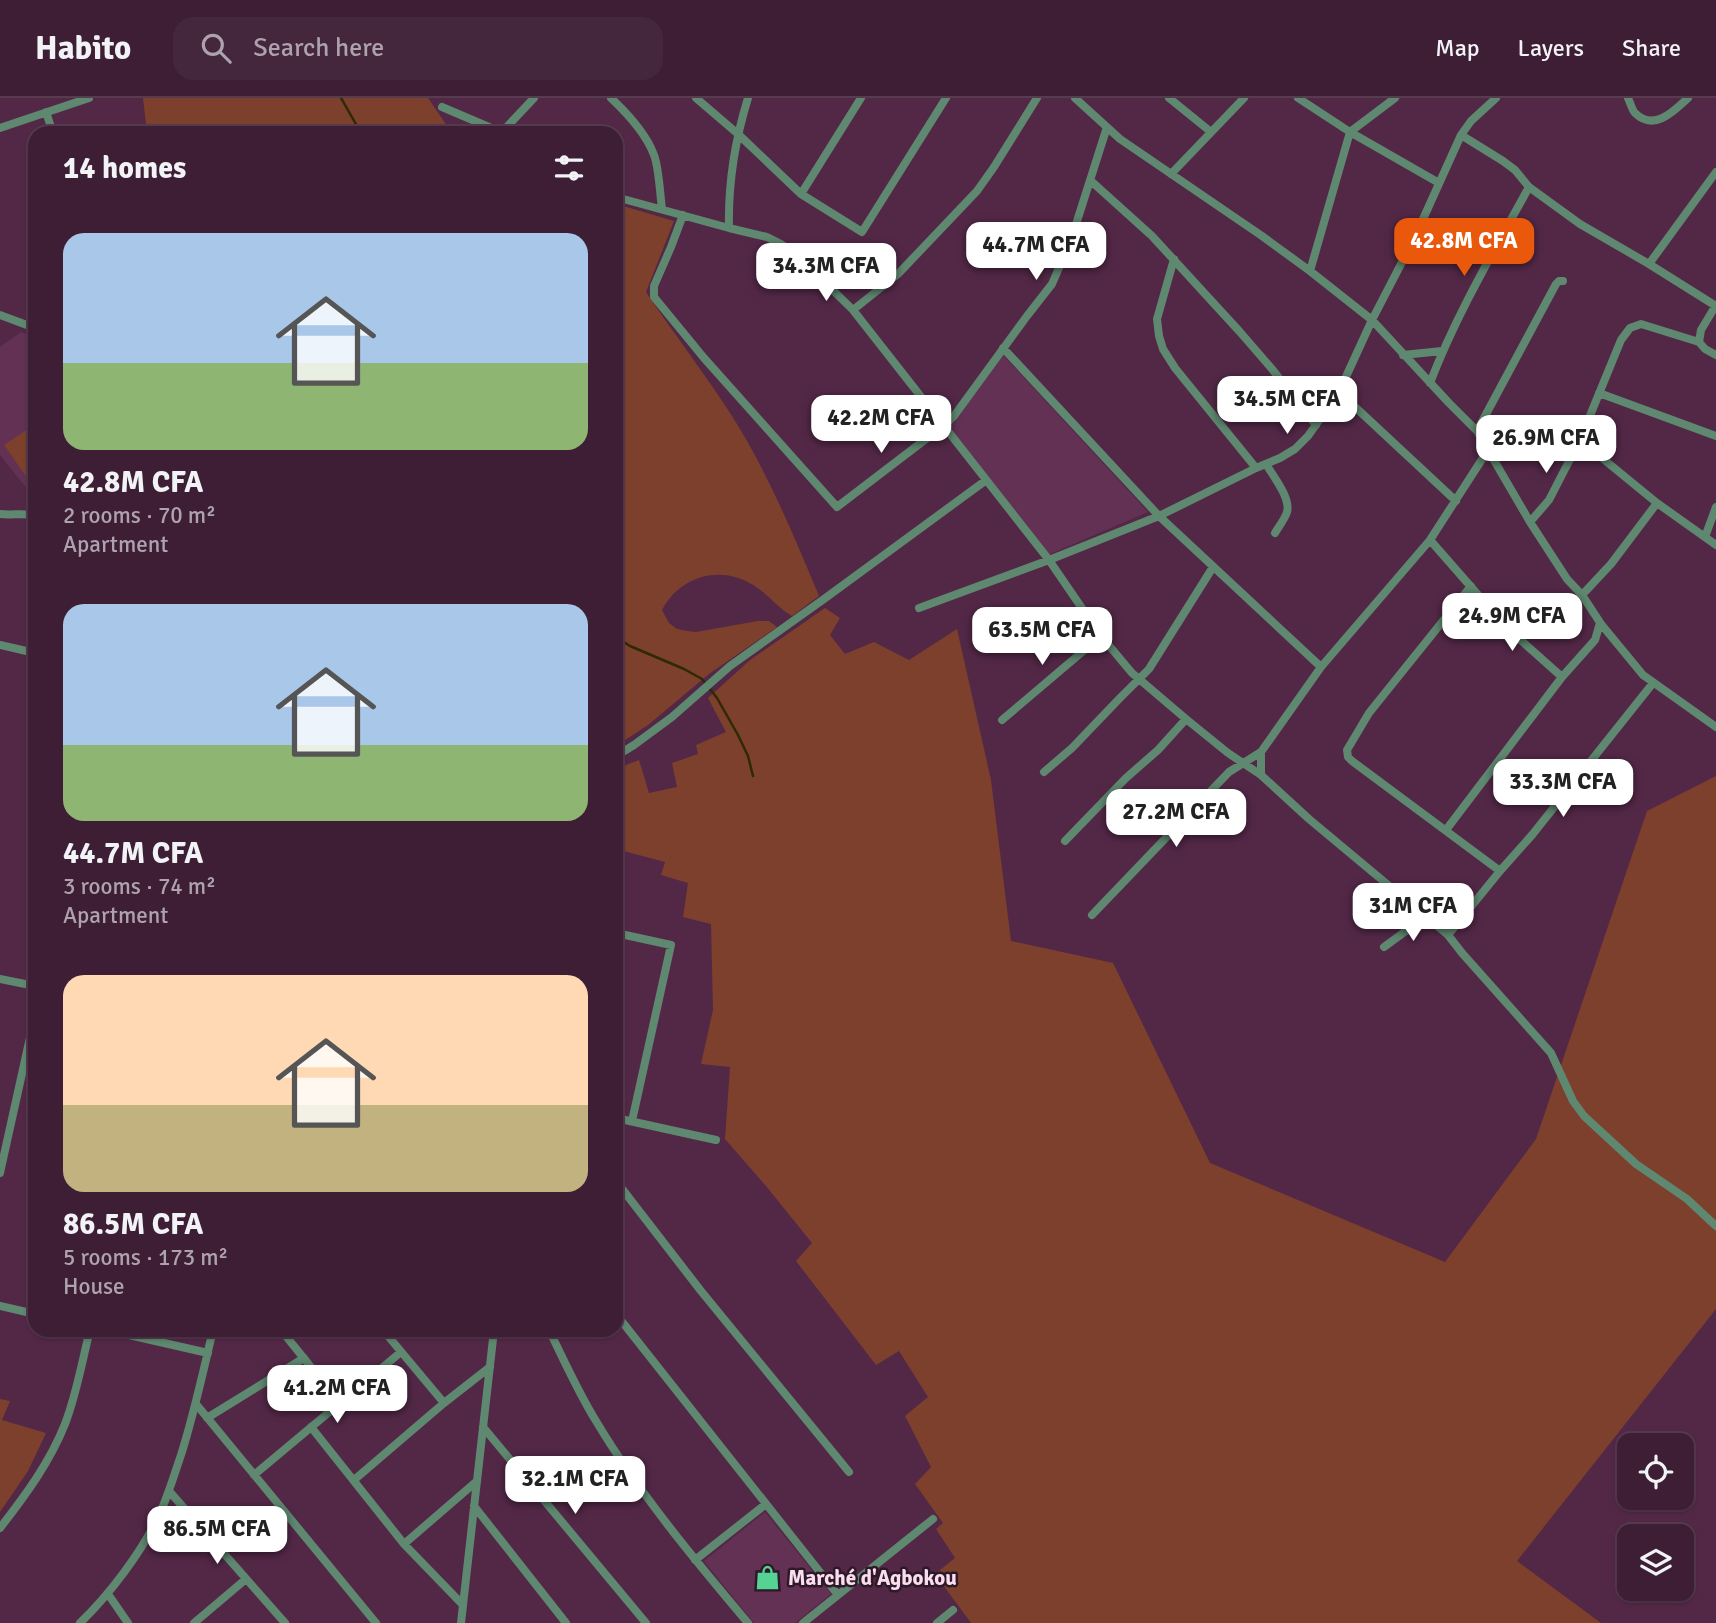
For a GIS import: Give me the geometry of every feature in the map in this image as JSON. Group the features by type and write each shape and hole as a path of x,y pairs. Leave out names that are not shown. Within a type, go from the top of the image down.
{"street":[{"path":"0,128 89,98"},
{"path":"611,98 645,137 655,156 662,209"},
{"path":"696,98 801,194 862,232 946,98"},
{"path":"729,229 729,190 738,134 748,98"},
{"path":"801,194 861,98"},
{"path":"853,310 898,274 977,191 1037,98"},
{"path":"1075,98 1107,127 1310,271 1372,320 1477,431 1567,579 1643,676 1716,727"},
{"path":"1169,98 1211,132"},
{"path":"1171,174 1244,98"},
{"path":"1298,98 1350,132 1439,183"},
{"path":"1310,271 1350,132 1395,98"},
{"path":"919,608 1159,516 1295,449 1339,393 1461,135 1471,121 1496,98"},
{"path":"1628,98 1634,113 1657,121 1667,117 1688,98"},
{"path":"508,126 532,99"},
{"path":"442,107 488,126"},
{"path":"47,112 51,126"},
{"path":"682,215 653,286 654,297 704,358 837,507 943,426 960,408 1052,284 1072,240 1107,127"},
{"path":"1461,135 1503,161 1515,170 1529,187 1580,223 1716,306 1701,330 1699,342"},
{"path":"1649,264 1716,172"},
{"path":"1091,181 1140,223 1174,259 1264,360 1316,425"},
{"path":"1430,383 1442,351 1529,187"},
{"path":"623,199 729,229 755,233 781,244 800,258 853,310 1049,560 1101,636 1139,680 1228,753 1261,775 1309,819 1448,935 1551,1053 1573,1101 1584,1116 1636,1164 1687,1199 1716,1226"},
{"path":"1174,259 1157,319 1163,349 1175,368 1256,468"},
{"path":"1477,431 1556,284 1563,281"},
{"path":"0,315 28,325"},
{"path":"1530,522 1549,500 1580,440 1621,341 1630,328 1641,324 1699,342 1704,349 1716,355"},
{"path":"1003,348 1159,516 1321,667"},
{"path":"1403,355 1442,351"},
{"path":"1339,393 1455,501"},
{"path":"1599,393 1716,436"},
{"path":"1580,440 1657,503 1716,545"},
{"path":"1092,915 1229,772 1261,752 1321,667 1430,540 1488,450"},
{"path":"1266,464 1288,505 1275,533"},
{"path":"623,752 672,718 730,666 985,481"},
{"path":"1582,595 1611,564 1657,503"},
{"path":"1705,537 1716,507"},
{"path":"0,514 28,514"},
{"path":"1430,540 1507,628 1562,677"},
{"path":"1044,772 1072,748 1149,670 1213,567"},
{"path":"1471,586 1369,713 1347,750 1352,761 1500,871"},
{"path":"1447,830 1562,677 1595,640 1600,622"},
{"path":"1002,720 1101,636"},
{"path":"1595,640 1612,638"},
{"path":"0,645 28,651"},
{"path":"1448,935 1653,683"},
{"path":"1065,841 1186,719"},
{"path":"1261,752 1261,775"},
{"path":"1228,753 1229,772"},
{"path":"1384,947 1425,917"},
{"path":"623,935 671,945 632,1121"},
{"path":"0,979 28,985"},
{"path":"0,1173 28,1047"},
{"path":"623,1119 716,1140"},
{"path":"623,1190 701,1291 849,1472"},
{"path":"0,1306 28,1312"},
{"path":"623,1323 838,1595"},
{"path":"0,1528 37,1478 53,1451 73,1402 88,1337"},
{"path":"138,1337 208,1353"},
{"path":"80,1623 108,1594 159,1516 196,1404 211,1337"},
{"path":"287,1337 341,1402"},
{"path":"389,1337 443,1403"},
{"path":"461,1623 493,1337"},
{"path":"552,1337 586,1406 631,1476 695,1560 748,1623"},
{"path":"254,1475 401,1352"},
{"path":"207,1418 304,1358"},
{"path":"354,1479 490,1367"},
{"path":"196,1404 376,1623"},
{"path":"311,1427 404,1544 463,1605"},
{"path":"483,1427 646,1623"},
{"path":"404,1544 477,1481"},
{"path":"169,1491 285,1623"},
{"path":"695,1560 766,1504"},
{"path":"474,1506 566,1623"},
{"path":"803,1623 933,1519"},
{"path":"194,1623 246,1578"},
{"path":"108,1594 128,1623"},
{"path":"936,1623 953,1610"}],"shaded area":[{"path":"143,98 428,98 447,126 146,126"},
{"path":"623,206 674,221 646,292 745,437 779,504 819,596 792,616 759,589 732,576 705,576 680,588 662,610 669,623 677,629 696,632 758,621 769,621 777,627 709,674 648,725 623,741"},
{"path":"21,332 28,335 28,490 0,455 0,347"},
{"path":"1003,355 1148,512 1048,555 947,428"},
{"path":"28,429 28,479 4,445"},
{"path":"825,608 840,618 830,635 845,654 874,642 909,660 957,629 991,780 1011,941 1113,963 1210,1163 1445,1262 1536,1139 1647,811 1716,776 1716,1309 1517,1561 1601,1623 971,1623 935,1574 955,1558 936,1529 943,1523 915,1484 931,1467 905,1416 928,1397 899,1351 876,1365 796,1261 812,1243 725,1139 730,1067 701,1064 713,1010 711,924 683,917 688,883 661,875 665,862 623,851 623,766 639,760 649,793 677,787 672,763 698,754 696,745 726,732 708,698 750,660"},
{"path":"0,1399 10,1401 2,1420 46,1433 28,1471 0,1512"},
{"name":"Marché d'Agbokou","path":"765,1512 831,1594 795,1623 754,1623 704,1561"}],"waterway":[{"path":"341,98 357,126"},
{"path":"623,642 702,679 717,698 738,735 748,756 753,776"}],"place":[{"name":"Marché d'Agbokou","path":"768,1578"}]}
